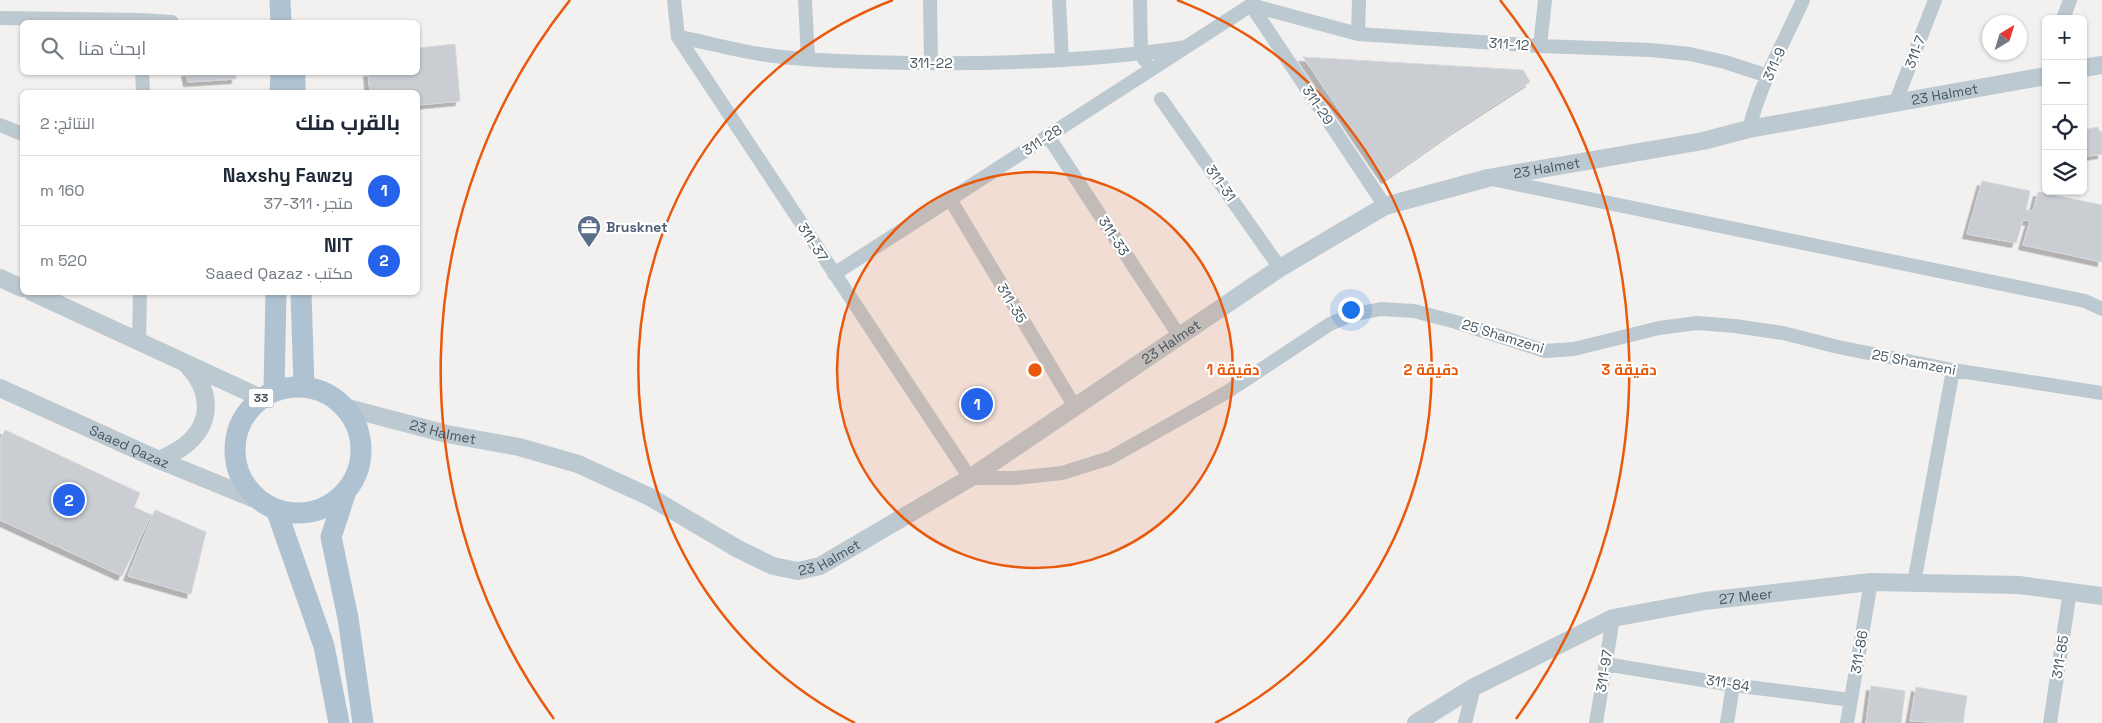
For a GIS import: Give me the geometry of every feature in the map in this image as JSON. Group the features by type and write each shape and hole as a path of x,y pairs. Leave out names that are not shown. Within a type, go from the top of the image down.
{"main road":[{"path":"280,0 281,20"},
{"path":"292,0 293,20"},
{"path":"280,90 281,75"},
{"path":"295,75 295,90"},
{"name":"33","path":"268,395 276,295"},
{"path":"301,295 304,387"},
{"name":"33","path":"346,491 321,509 306,512 291,512 269,506 251,492 242,480 236,466 234,451 236,435 241,421 250,408 268,395 289,387 304,387 333,397 344,407 353,420 359,434 361,449 357,471 346,491 331,537 348,618 363,723"},
{"name":"33","path":"269,506 324,646 339,723"}],"street":[{"name":"311-37","path":"674,0 678,37 970,478"},
{"path":"805,0 808,59"},
{"path":"930,0 931,63"},
{"path":"1059,0 1062,60"},
{"path":"1140,0 1141,54 1152,69"},
{"path":"1358,34 1359,0"},
{"path":"1540,46 1545,0"},
{"name":"311-9","path":"1749,129 1768,76 1803,0"},
{"name":"311-7","path":"1895,104 1935,0"},
{"path":"2064,15 2068,1"},
{"name":"311-12","path":"1251,5 1358,34 1540,46 1651,50 1690,54 1726,62 1768,76"},
{"name":"311-28","path":"834,274 1251,5"},
{"name":"311-29","path":"1251,5 1385,206"},
{"path":"0,18 94,20"},
{"name":"311-22","path":"678,37 766,55 835,62 931,63 1062,60 1141,54 1186,47"},
{"path":"2087,67 2102,65"},
{"path":"142,75 143,90"},
{"name":"23 Halmet","path":"344,407 447,434 519,447 578,464 650,497 756,559 786,570 810,570 820,566 970,478 1280,268 1385,206 1488,178 2042,77"},
{"name":"311-31","path":"1161,98 1280,268"},
{"path":"0,125 20,133"},
{"name":"311-33","path":"1048,136 1180,337"},
{"path":"1488,178 2085,301 2102,309"},
{"name":"311-35","path":"950,199 1075,407"},
{"path":"0,278 20,287"},
{"path":"38,295 186,363 268,395"},
{"path":"139,342 140,295"},
{"name":"25 Shamzeni","path":"970,478 1014,478 1062,473 1110,458 1227,392 1330,324 1352,315 1381,309 1422,313 1545,351 1574,349 1659,328 1697,323 1735,326 1783,333 1838,347 1953,370 2102,393"},
{"path":"159,460 190,442 200,430 205,416 206,397 202,384 186,363"},
{"path":"1914,583 1953,370"},
{"name":"Saaed Qazaz","path":"0,388 159,460 269,506"},
{"name":"27 Meer","path":"1416,723 1474,687 1613,618 1704,601 1871,582 2019,585 2102,596"},
{"name":"311-86","path":"1847,723 1871,582"},
{"name":"311-85","path":"2050,723 2070,591"},
{"name":"311-97","path":"1596,723 1613,618"},
{"name":"311-84","path":"1605,664 1851,700"},
{"path":"1727,723 1733,684"},
{"path":"1465,723 1474,687"}],"building":[{"path":"455,44 460,101 420,105 420,90 370,90 368,75 420,75 420,48"},
{"path":"1303,57 1523,70 1530,82 1457,129 1386,179"},
{"path":"187,75 236,75 236,79 188,82"},
{"path":"2098,127 2100,132 2102,132 2102,154 2087,156 2087,129"},
{"path":"1982,181 2030,191 2026,210 2033,211 2038,192 2042,193 2042,195 2053,195 2102,205 2102,262 2023,245 2030,221 2023,220 2016,243 1967,234"},
{"path":"5,430 140,493 134,507 151,515 122,576 0,520 0,440"},
{"path":"155,510 206,532 191,594 128,576"},
{"path":"1871,686 1905,691 1901,723 1866,723"},
{"path":"1916,687 1967,696 1963,723 1910,721"}],"place":[{"name":"Brusknet","path":"589,248"},
{"name":"Naxshy Fawzy","path":"977,404"},
{"name":"NIT","path":"69,500"}]}
